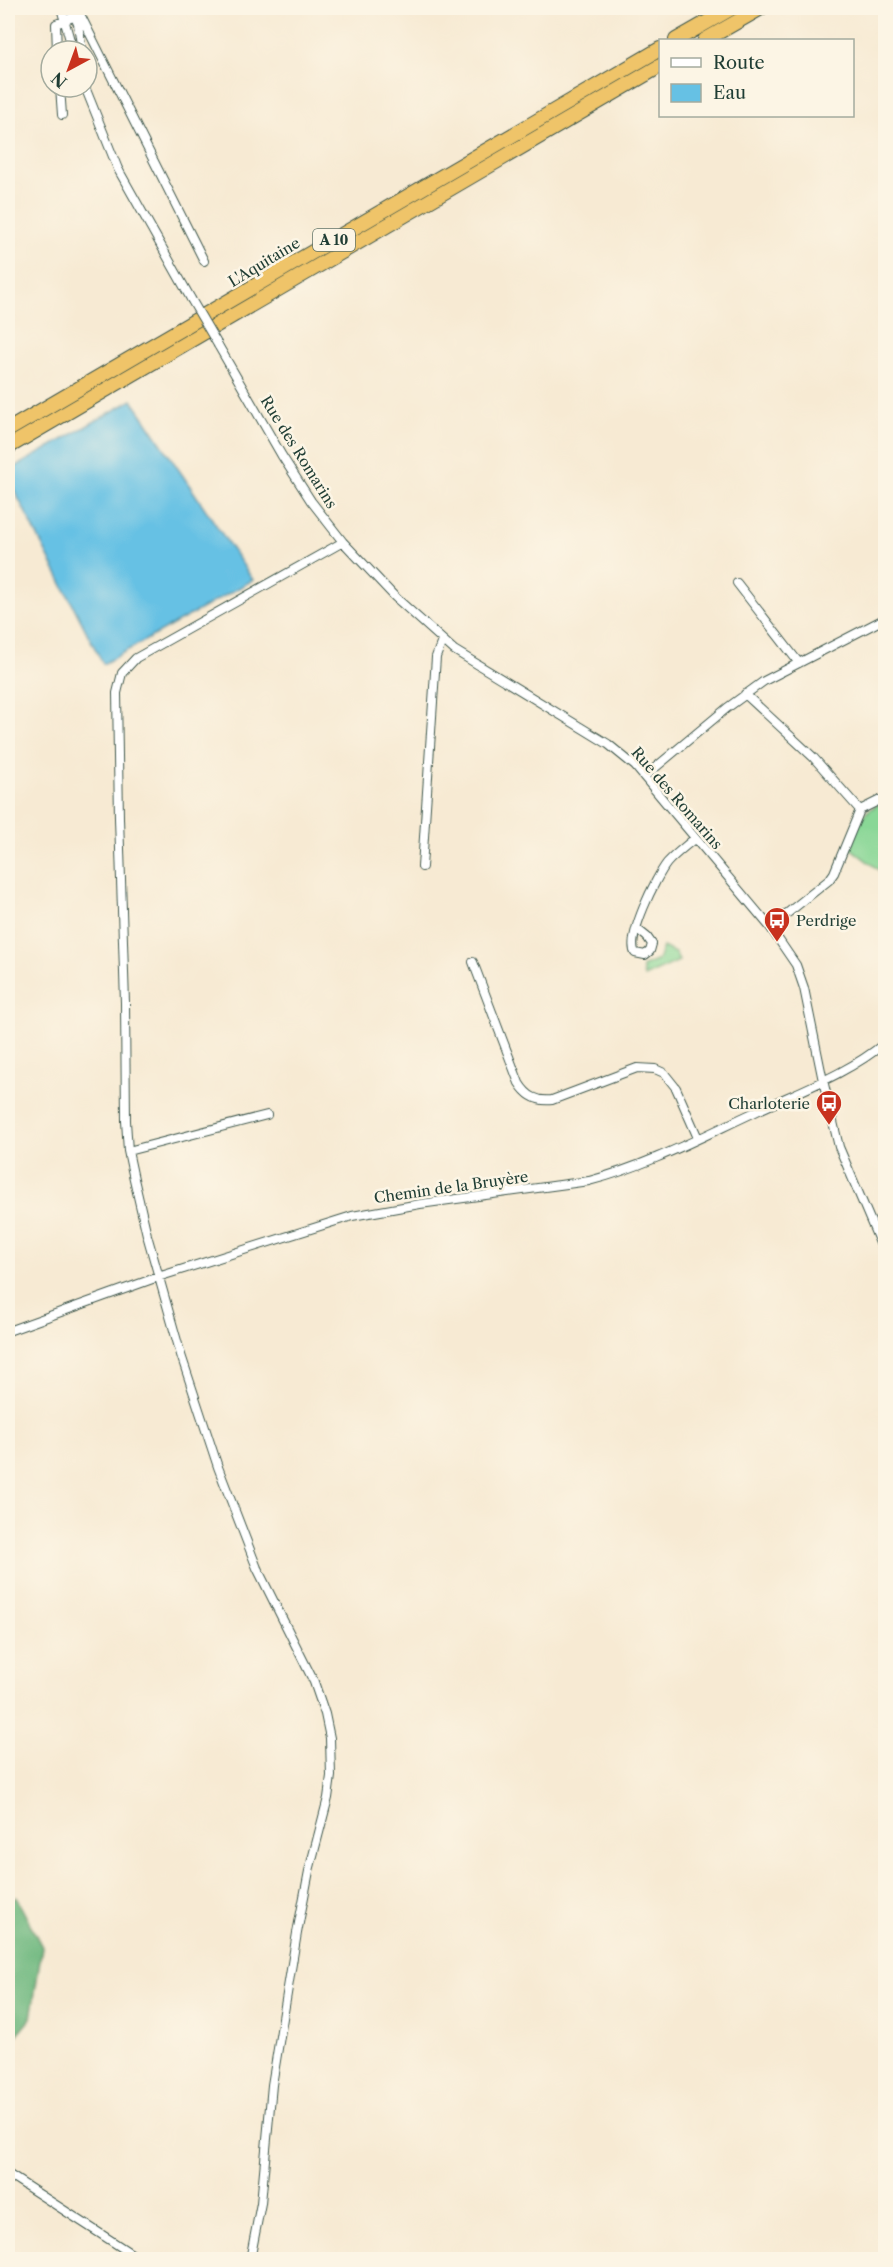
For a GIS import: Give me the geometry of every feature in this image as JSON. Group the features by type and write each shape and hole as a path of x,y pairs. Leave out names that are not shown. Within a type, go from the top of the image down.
{"highway":[{"path":"678,39 732,8"},
{"path":"707,39 761,8"},
{"name":"L'Aquitaine","path":"8,430 659,50"},
{"name":"L'Aquitaine","path":"8,447 659,67"}],"street":[{"path":"61,8 70,39"},
{"path":"71,8 77,12 204,261"},
{"path":"55,39 54,28 58,22 77,12"},
{"path":"77,12 81,39"},
{"path":"61,99 62,115"},
{"name":"Rue des Romarins","path":"90,99 118,169 191,299 298,481 343,542 395,597 442,641 467,659 608,744 644,777 791,955 801,976 823,1081 843,1158 885,1257"},
{"path":"250,2259 261,2203 272,2085 304,1895 332,1776 330,1738 325,1714 314,1683 257,1568 231,1506 192,1392 158,1277 128,1151 117,693 118,683 128,665 136,658 343,542"},
{"path":"737,584 799,663"},
{"path":"644,777 745,694 885,618"},
{"path":"422,867 436,657 442,641"},
{"path":"745,694 813,757 860,810"},
{"path":"770,927 829,880 860,810 885,798"},
{"path":"637,929 659,874 672,858 695,838"},
{"path":"473,962 519,1083 528,1094 538,1100 552,1100 637,1068 655,1069 664,1073 676,1088 699,1138"},
{"name":"Chemin de la Bruyère","path":"8,1331 158,1277 352,1216 420,1204 589,1181 623,1171 823,1081 863,1059 885,1042"},
{"path":"128,1151 267,1115"},
{"path":"8,2174 141,2259"}],"green space":[{"path":"885,801 885,867 880,871 849,847 864,814"},
{"path":"663,947 675,953 679,961 644,977 642,967 658,960"},
{"path":"16,1897 42,1947 31,2018 8,2046 8,1903"}],"water":[{"path":"132,400 253,580 103,664 8,478 8,471"}],"place":[{"name":"Perdrige","path":"777,943"},
{"name":"Charloterie","path":"829,1126"}]}
